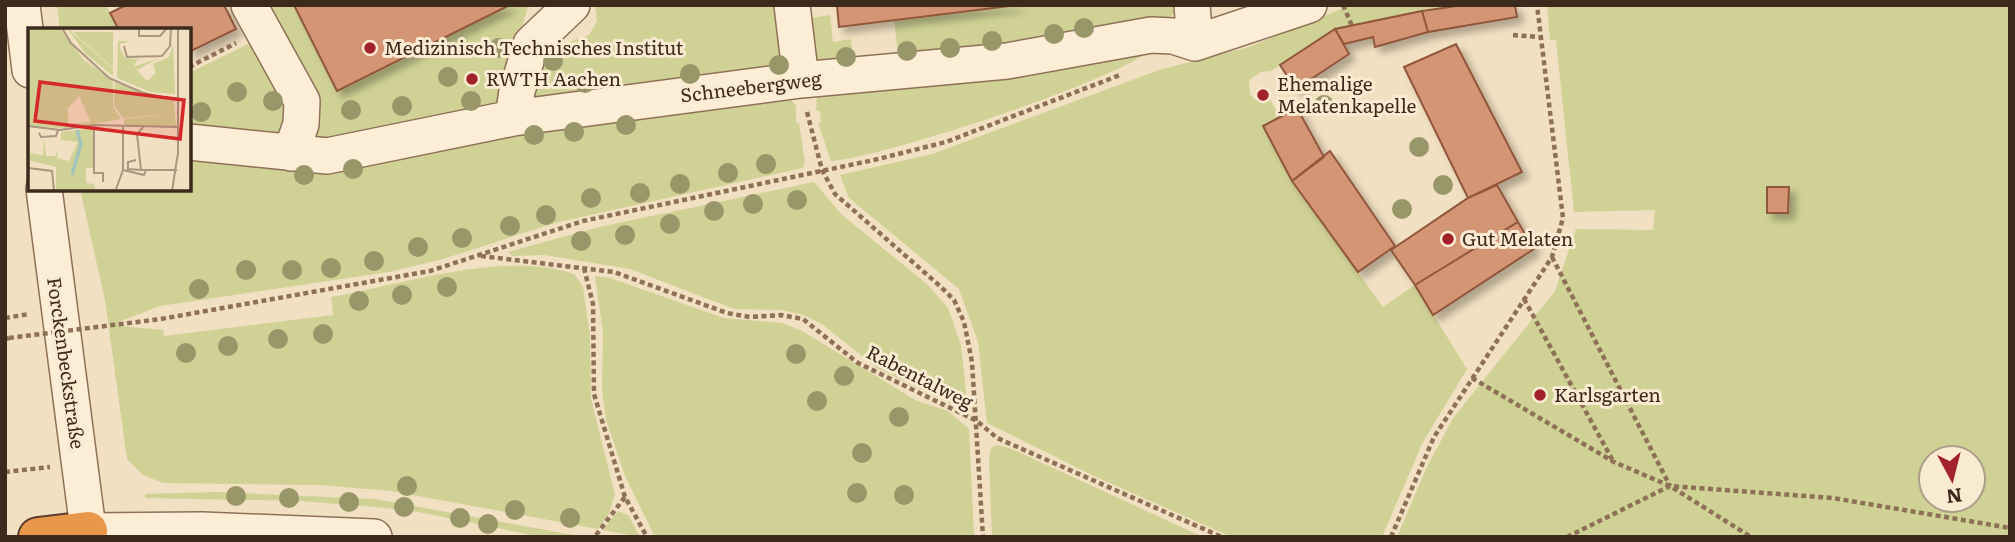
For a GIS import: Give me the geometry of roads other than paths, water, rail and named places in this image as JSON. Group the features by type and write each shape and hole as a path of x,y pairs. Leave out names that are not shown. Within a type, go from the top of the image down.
{"highway":[{"path":"38,537 88,534"}],"street":[{"path":"22,5 28,54"},
{"path":"513,118 517,91 531,44 572,5"},
{"path":"792,5 801,80"},
{"path":"1192,5 1195,43 1309,5"},
{"path":"256,17 302,101 301,124 291,153"},
{"name":"Schneebergweg","path":"191,142 327,156 513,118 801,80 1007,61 1151,35 1173,36 1195,43"},
{"name":"Forckenbeckstraße","path":"44,191 88,534"},
{"path":"88,534 202,530 374,537"}],"place":[{"name":"Medizinisch Technisches Institut","path":"370,48"},
{"name":"RWTH Aachen","path":"472,79"},
{"name":"Ehemalige Melatenkapelle","path":"1263,95"},
{"name":"Gut Melaten","path":"1448,239"},
{"name":"Karlsgarten","path":"1540,395"}]}
